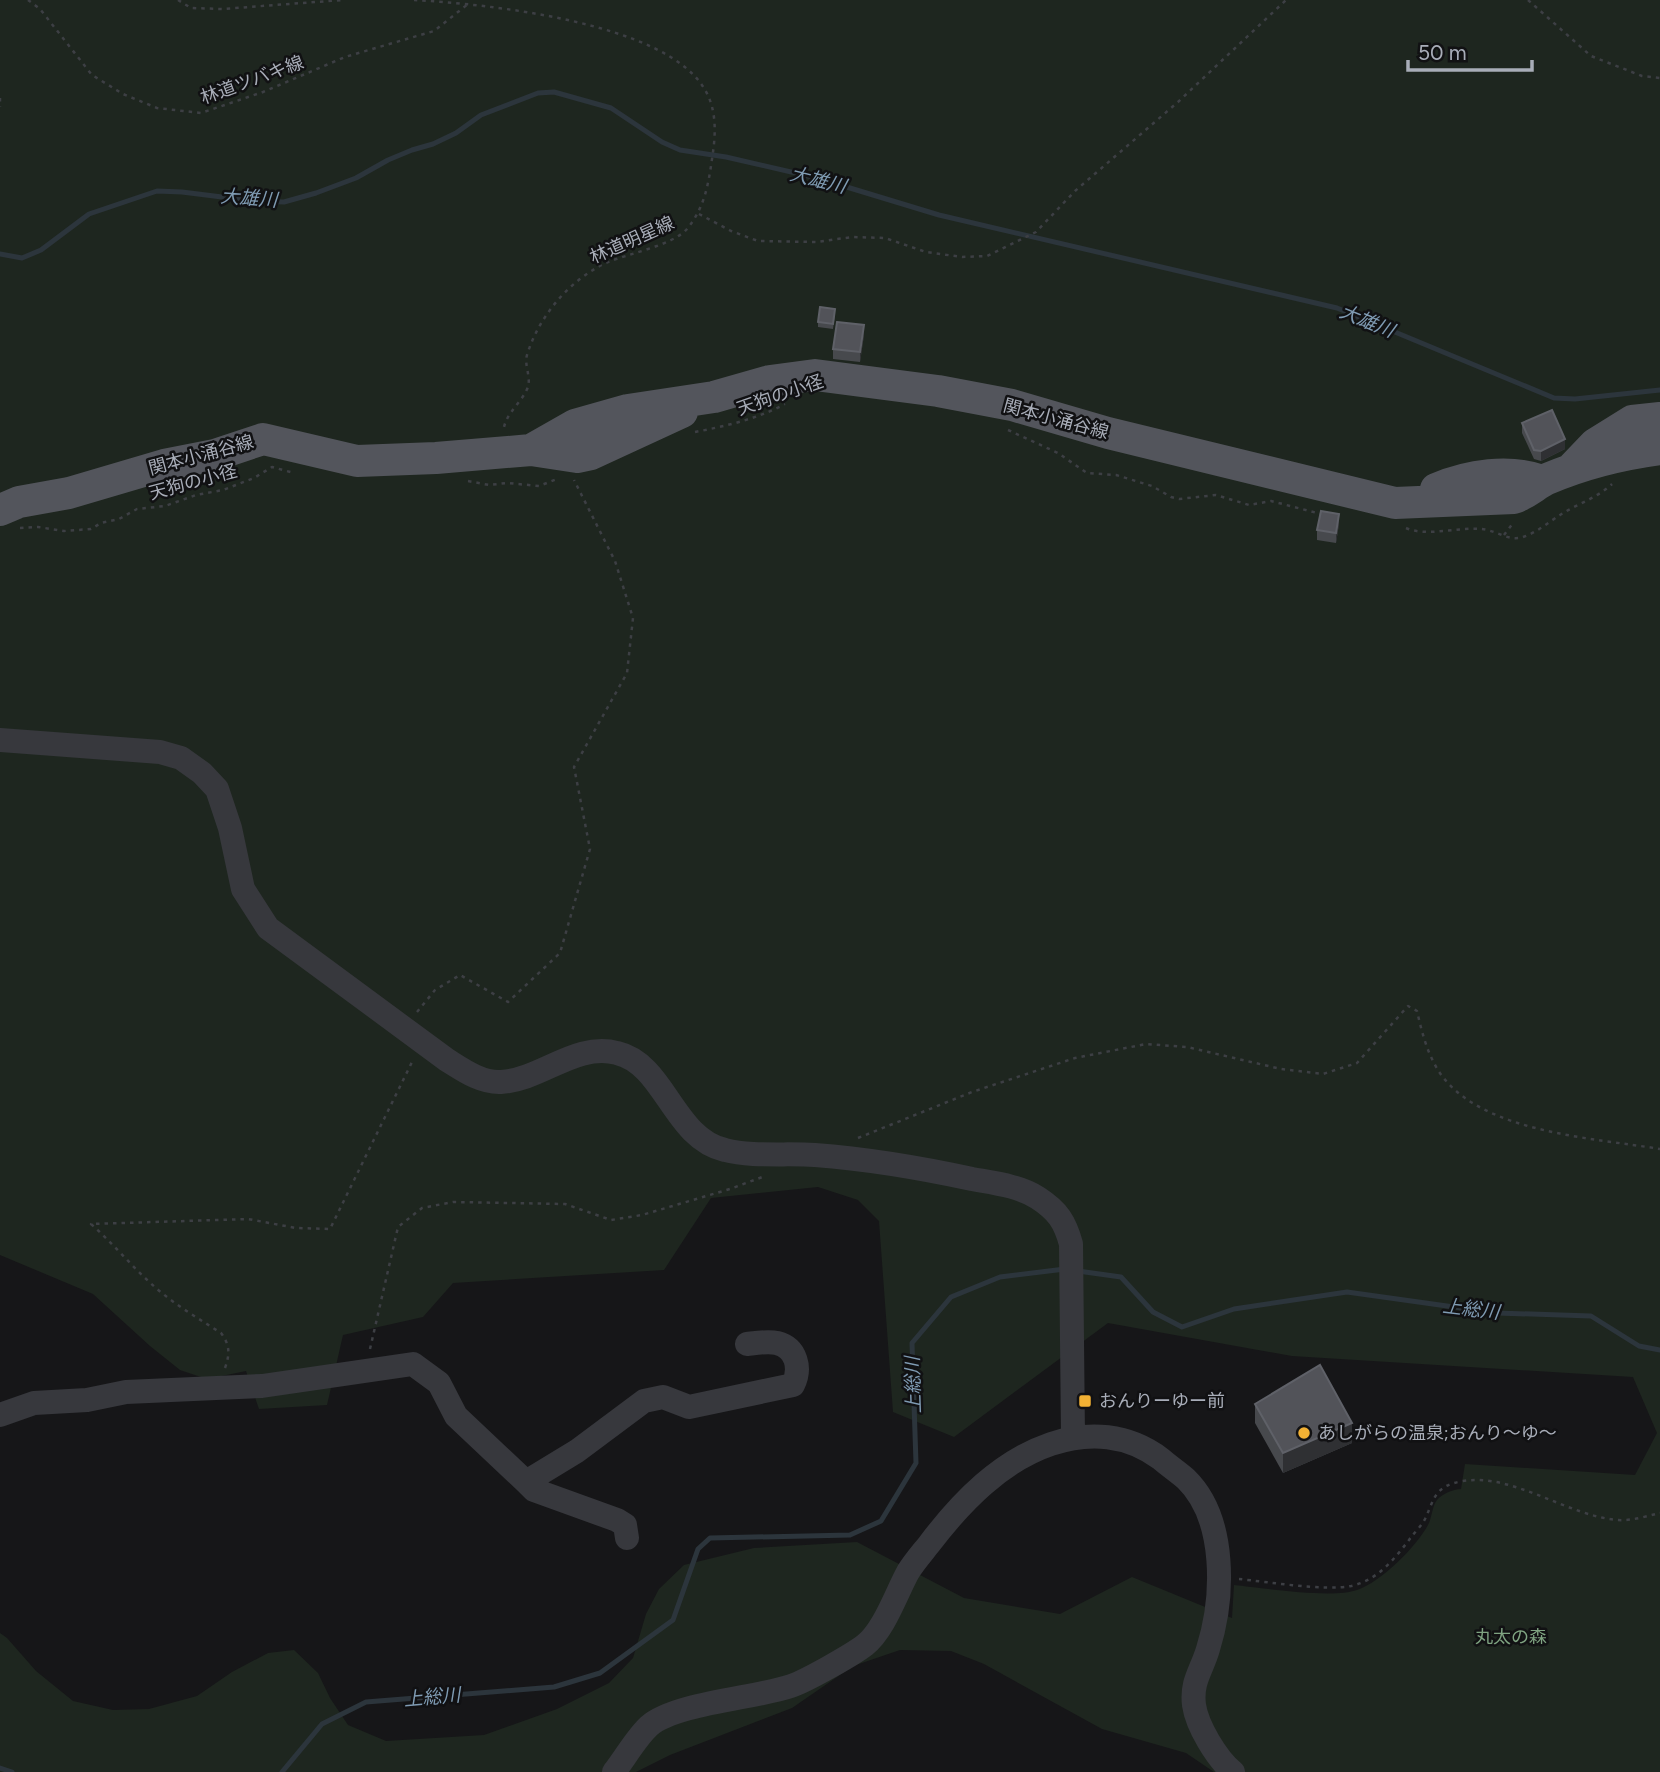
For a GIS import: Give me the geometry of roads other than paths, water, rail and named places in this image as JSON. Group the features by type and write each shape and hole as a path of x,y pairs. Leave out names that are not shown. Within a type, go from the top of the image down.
{"main road":[{"name":"関本小涌谷線","path":"8,519 19,502 69,493 164,465 215,455 263,439 357,461 498,452 554,460 575,425 628,410 714,397 771,381 815,375 938,391 1012,405 1396,512 1514,498 1556,476 1595,444 1632,421 1660,418"},
{"name":"関本小涌谷線","path":"1556,476 1634,452 1660,449"}],"street":[{"path":"0,740 160,752 181,758 202,773 217,789 230,828 243,889 268,928 475,1077 499,1083 521,1078 582,1054 616,1052 633,1059 647,1073 694,1134 725,1150 816,1155 916,1168 1008,1186 1037,1197 1064,1222 1071,1244 1073,1436"},
{"path":"526,1482 577,1451 644,1401 663,1397 689,1406 793,1385 798,1374 796,1361 789,1349 776,1342 747,1343"},
{"path":"0,1415 34,1404 87,1400 126,1392 262,1386 413,1364 439,1384 456,1416 534,1490 617,1520 625,1525 627,1538"},
{"path":"614,1772 650,1725 677,1712 793,1686 865,1644 876,1633 910,1568 946,1522 995,1474 1032,1451 1073,1436 1106,1436 1123,1440 1154,1454 1187,1480 1208,1511 1218,1555 1219,1577 1216,1618 1208,1652 1195,1680 1194,1706 1203,1733 1233,1772"}],"waterway":[{"name":"大雄川","path":"0,254 22,258 41,250 89,214 157,191 284,202 316,193 356,178 388,160 433,144 456,133 481,115 538,93 554,92 611,108 662,142 680,150 726,157 817,178 939,215 1337,308 1554,398 1575,399 1660,390"},
{"name":"上総川","path":"282,1772 322,1724 366,1702 554,1687 600,1673 673,1620 698,1549 710,1538 850,1535 881,1521 916,1463 912,1343 951,1297 1000,1277 1065,1269"},
{"name":"上総川","path":"1078,1271 1121,1277 1153,1312 1182,1327 1234,1309 1347,1292 1497,1313 1591,1316 1639,1346 1660,1350"},
{"name":"上総川","path":"0,1768 12,1772"}],"place":[{"name":"おんりーゆー前","path":"1085,1401"},
{"name":"あしがらの温泉;おんり〜ゆ〜","path":"1304,1433"}],"park label":[{"name":"丸太の森","path":"1511,1637"}]}
